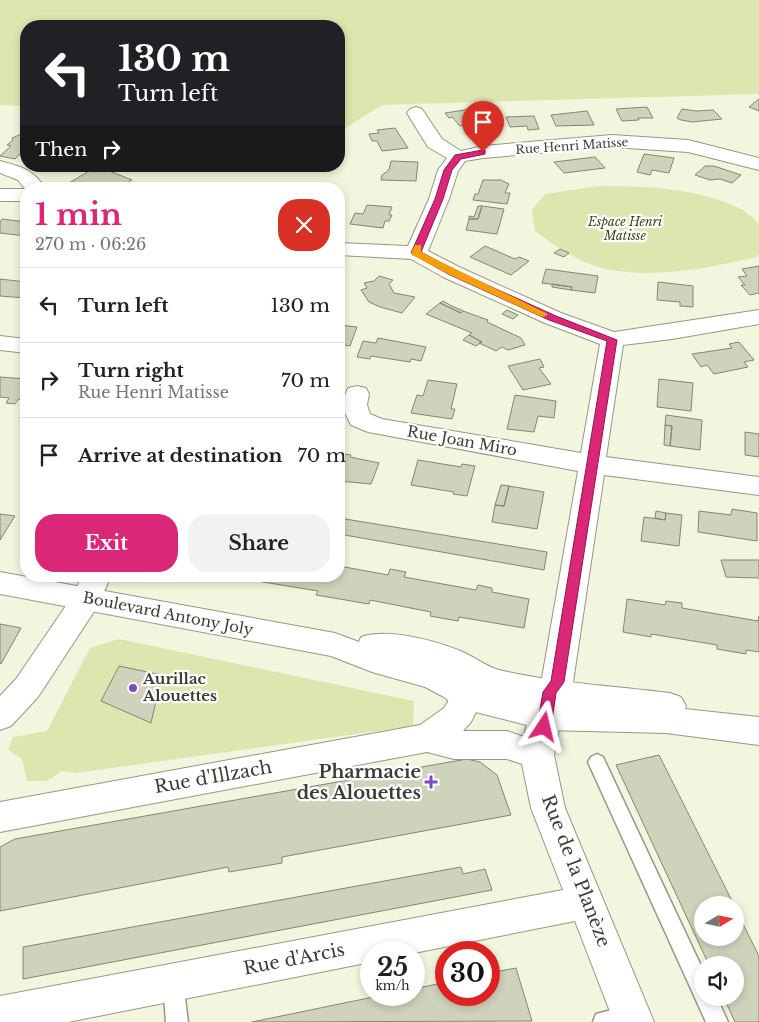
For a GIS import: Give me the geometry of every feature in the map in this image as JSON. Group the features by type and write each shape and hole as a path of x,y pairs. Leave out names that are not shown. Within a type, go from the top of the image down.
{"street":[{"path":"416,113 435,143 458,157 448,170 439,199 416,253"},
{"name":"Rue Henri Matisse","path":"458,157 483,152 612,141 688,146 759,164"},
{"path":"0,167 24,174 32,182"},
{"path":"0,195 20,195"},
{"path":"345,249 416,253 451,272 553,318 612,340 635,335 672,332 759,316"},
{"name":"Rue de la Planèze","path":"612,340 557,682 548,704 537,755 548,808 587,902 623,1020"},
{"path":"0,343 20,345"},
{"name":"Rue Joan Miro","path":"357,394 354,405 360,418 377,426 591,464 759,486"},
{"name":"Boulevard Antony Joly","path":"0,583 92,587 335,645 372,660 434,677 455,688 467,698 548,704 653,702 759,724"},
{"path":"0,717 27,688 92,587"},
{"name":"Boulevard Antony Joly","path":"335,645 375,645 421,652 448,660 492,682 548,704 579,719 666,720 759,731"},
{"name":"Rue d'Illzach","path":"0,816 427,738 443,729 460,714 467,698"},
{"name":"Rue d'Illzach","path":"427,738 454,745 507,745 537,755"},
{"name":"Rue d'Arcis","path":"0,1016 587,902"}],"lane":[{"path":"597,762 694,973"},
{"path":"173,983 177,1022"},
{"path":"710,1006 717,1022"}],"green space":[{"path":"0,0 759,0 759,94 382,105 345,128 345,20 20,20 20,106 0,105"},
{"name":"Espace Henri Matisse","path":"599,186 653,188 690,192 741,209 759,224 759,254 757,257 680,271 641,273 621,271 602,268 584,262 559,248 535,231 532,210 545,194"},
{"path":"119,639 414,701 413,726 76,773 62,771 47,781 27,781 22,759 8,750 13,737 47,731 90,648"}],"building":[{"path":"759,99 759,111 749,107"},
{"path":"647,107 653,118 622,121 616,109"},
{"path":"471,109 484,125 471,127 469,124 460,126 452,117 449,118 445,113"},
{"path":"682,109 696,111 713,110 722,119 692,122 681,120 677,118"},
{"path":"587,111 594,125 556,126 551,115"},
{"path":"534,116 539,129 528,130 527,126 510,127 506,117"},
{"path":"395,128 408,148 382,151 377,141 372,141 369,134 379,133 377,130"},
{"path":"20,135 20,154 15,159 0,156 11,146 7,145 13,140 12,138"},
{"path":"644,154 674,158 669,173 652,170 650,175 637,172"},
{"path":"595,157 605,168 564,173 554,162"},
{"path":"391,161 418,162 416,181 381,180 382,175 389,170"},
{"path":"705,166 714,166 741,175 732,183 720,179 710,180 695,175"},
{"path":"87,172 112,172 132,180 129,182 71,182"},
{"path":"483,180 501,180 509,184 505,193 510,193 507,204 473,200 475,194 478,194"},
{"path":"367,205 392,207 389,215 392,215 389,221 385,221 383,228 350,224 355,213 363,214"},
{"path":"478,206 482,206 478,219 469,219 469,216 474,217"},
{"path":"482,206 504,209 497,234 466,230 469,219 478,219"},
{"path":"2,219 20,221 20,235 0,233 0,222"},
{"path":"485,246 515,259 519,257 529,261 511,275 470,257"},
{"path":"560,249 569,253 564,257 554,253"},
{"path":"759,266 759,293 750,295 741,285 745,285 738,277 747,276 742,269"},
{"path":"546,269 598,276 595,293 571,290 572,287 542,283"},
{"path":"379,276 393,280 389,284 394,293 415,297 402,313 369,302 361,290 367,288 364,283 374,281"},
{"path":"0,279 20,281 20,298 0,296"},
{"path":"658,282 693,286 693,307 680,306 680,302 657,300"},
{"path":"552,284 572,287 571,290 552,287"},
{"path":"443,301 463,311 461,313 440,303"},
{"path":"440,303 461,313 463,311 488,320 487,322 521,338 525,345 508,350 502,347 496,351 479,343 482,342 469,335 472,333 426,314"},
{"path":"507,310 518,315 513,319 502,314"},
{"path":"345,326 357,327 350,346 345,345"},
{"path":"469,335 482,342 476,346 463,340"},
{"path":"378,338 426,347 421,361 411,359 410,362 371,356 370,359 357,357 363,341 376,343"},
{"path":"739,342 754,360 744,362 748,367 714,374 707,365 701,367 692,354 732,348 729,344"},
{"path":"540,359 544,367 539,368 551,384 523,390 508,366"},
{"path":"0,377 20,379 20,399 15,404 6,403 9,398 0,397"},
{"path":"659,379 693,383 691,411 657,407"},
{"path":"428,380 457,384 451,409 455,409 452,419 411,413 417,395 423,396"},
{"path":"515,395 556,401 554,418 538,416 534,432 507,429"},
{"path":"666,415 702,420 700,450 670,446 672,426 665,425"},
{"path":"665,425 672,426 670,446 664,445"},
{"path":"745,432 759,434 759,457 745,455"},
{"path":"345,454 351,455 350,457 379,463 371,484 345,482"},
{"path":"418,460 461,467 462,464 475,466 467,496 411,485"},
{"path":"501,485 509,486 504,506 495,505"},
{"path":"509,486 544,492 537,529 492,522 495,505 504,506"},
{"path":"732,509 757,513 757,541 698,532 699,511 731,515"},
{"path":"656,511 666,513 665,520 655,518"},
{"path":"666,513 682,515 679,546 641,541 644,517 665,520"},
{"path":"0,514 15,516 0,540"},
{"path":"345,519 547,552 544,570 345,535"},
{"path":"721,560 759,560 759,578 726,577"},
{"path":"345,567 388,575 390,569 406,572 404,577 476,590 478,585 492,588 492,592 529,599 524,628 459,617 458,621 430,616 431,612 370,600 369,604 316,595 318,591 263,582 345,582"},
{"path":"627,599 665,605 666,601 682,603 682,608 758,621 759,616 759,652 746,650 746,654 717,649 717,645 651,634 651,637 623,632"},
{"path":"0,624 21,628 1,664 0,663"},
{"name":"Aurillac Alouettes","path":"119,666 162,675 151,723 101,701"},
{"path":"659,755 730,896 694,896 694,933 616,765"},
{"path":"467,759 480,762 497,775 511,815 282,857 282,863 229,872 228,867 0,911 0,847 15,839"},
{"path":"461,867 463,874 485,869 492,890 23,979 23,947"},
{"path":"744,926 759,956 759,1022 735,1022 728,1006 744,1006 744,956 705,956 700,946 744,946"},
{"path":"516,968 532,1021 252,1022 360,1000 360,1006 425,1006 425,987 435,984 435,1006 500,1006 500,971"}],"slow traffic":[{"path":"418,247 416,253 451,272 544,314"}],"place":[{"name":"Aurillac Alouettes","path":"133,688"},
{"name":"Pharmacie des Alouettes","path":"431,782"}],"route":[{"path":"483,152 458,157 448,170 439,199 416,253 451,272 553,318 612,340 557,682 550,692 544,727"}]}
